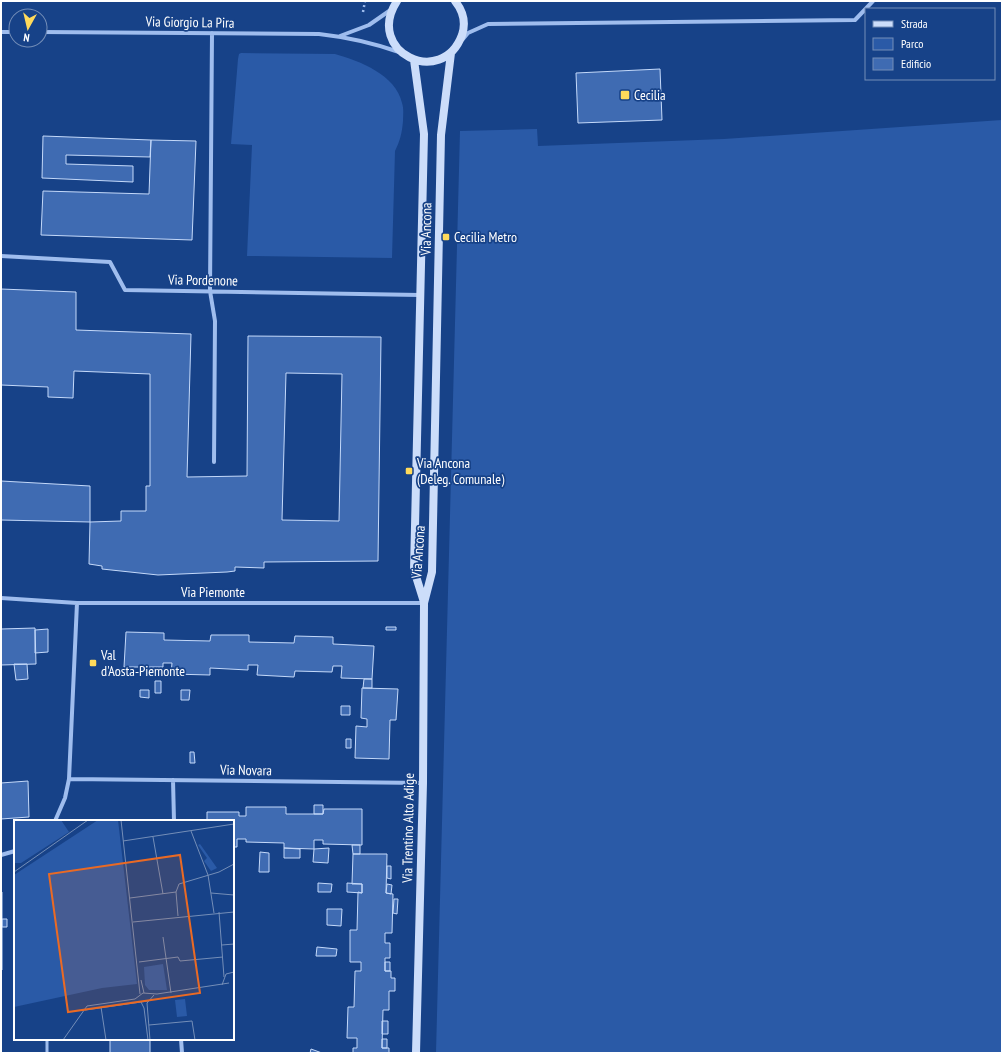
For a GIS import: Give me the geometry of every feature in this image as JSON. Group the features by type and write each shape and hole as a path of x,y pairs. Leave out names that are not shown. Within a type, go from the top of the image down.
{"street":[{"path":"397,1 392,9 389,20 389,33 394,44 403,54 414,60 427,62 440,60 451,53 468,33 488,24 855,20 865,9"},
{"path":"455,1 460,7 464,19 463,31 459,43"},
{"path":"340,36 369,25 392,9"},
{"name":"Via Giorgio La Pira","path":"48,32 319,34 340,36 381,46 403,54"},
{"path":"212,33 210,291 215,321 214,462"},
{"name":"Via Ancona","path":"424,603 432,572 441,135 451,53"},
{"name":"Via Ancona","path":"414,60 424,134 414,570 424,603"},
{"name":"Via Pordenone","path":"1,256 110,262 125,290 420,295"},
{"name":"Via Piemonte","path":"1,598 77,603 424,603"},
{"path":"55,820 65,798 69,779 77,603"},
{"name":"Via Trentino Alto Adige","path":"416,1053 423,783 424,603"},
{"name":"Via Novara","path":"69,779 423,783"},
{"path":"173,780 174,820"},
{"path":"1,855 14,851"},
{"path":"181,1040 182,1053"}],"lane":[{"path":"47,1040 47,1053"}],"green space":[{"path":"239,54 335,54 366,65 385,77 393,85 403,105 403,121 395,151 392,258 247,256 252,145 231,144 238,59"},
{"path":"1002,120 1002,1053 436,1053 460,131 537,129 538,146 724,139"}],"building":[{"path":"660,69 662,120 578,123 576,73"},
{"path":"43,136 151,140 150,157 66,155 66,164 133,166 133,182 42,178"},
{"path":"151,140 196,141 192,240 41,235 43,191 149,194"},
{"path":"1,289 76,292 76,330 191,334 187,477 247,476 248,336 381,337 378,561 264,562 264,568 235,567 235,571 227,572 158,575 102,569 102,566 89,564 90,522 121,521 121,511 146,511 146,486 150,486 150,374 74,371 73,398 48,397 48,387 1,385","holes":["286,373 342,374 339,521 282,520"]},
{"path":"1,481 90,486 90,522 1,520"},
{"path":"386,627 396,627 396,630 386,630"},
{"path":"35,628 36,664 1,665 1,629"},
{"path":"48,629 48,652 35,653 35,630"},
{"path":"126,632 164,633 164,640 210,641 211,635 249,635 249,642 294,643 295,636 333,637 333,644 374,646 372,679 341,678 342,666 333,666 332,672 295,671 294,677 257,675 258,665 248,665 248,670 210,668 210,675 171,674 172,663 163,663 163,667 124,667"},
{"path":"14,664 27,664 28,679 16,680"},
{"path":"364,679 372,679 372,688 363,688"},
{"path":"155,681 161,681 161,693 155,693"},
{"path":"362,688 398,689 396,720 390,720 389,759 355,758 356,726 367,727 367,719 361,718"},
{"path":"140,690 149,690 149,698 140,697"},
{"path":"181,690 190,690 189,700 181,700"},
{"path":"341,706 350,706 350,715 341,715"},
{"path":"346,739 351,739 351,748 346,748"},
{"path":"190,752 194,752 195,763 190,763"},
{"path":"28,781 29,817 1,819 1,783"},
{"path":"314,805 323,805 323,814 314,814"},
{"path":"246,807 286,807 286,814 323,814 324,809 362,809 362,845 323,844 323,840 314,840 314,849 284,848 284,843 246,842 246,839 237,839 237,847 234,847 234,820 207,820 207,812 239,812 239,816 246,816"},
{"path":"352,845 360,845 360,854 353,854"},
{"path":"284,848 300,849 300,858 284,858"},
{"path":"329,848 328,863 313,862 314,849"},
{"path":"260,852 269,853 269,872 259,872"},
{"path":"353,854 387,854 386,893 393,894 392,933 385,933 385,943 390,943 390,958 385,958 385,971 391,971 391,978 395,978 395,991 389,991 389,1010 383,1010 382,1048 389,1048 389,1053 353,1053 353,1048 357,1048 357,1038 347,1038 348,1007 354,1007 355,971 361,971 361,962 350,962 350,930 357,930 358,892 362,893 362,884 352,884"},
{"path":"387,866 391,866 391,879 387,878"},
{"path":"318,883 332,884 331,892 318,892"},
{"path":"347,883 362,884 362,893 347,892"},
{"path":"387,884 392,885 391,894 386,893"},
{"path":"2,892 2,970 1,970"},
{"path":"394,899 398,899 397,914 393,913"},
{"path":"327,909 342,909 341,926 327,925"},
{"path":"2,919 7,919 7,927 2,927"},
{"path":"317,947 337,949 336,956 316,956"},
{"path":"385,962 390,962 390,971 385,971"},
{"path":"382,1021 388,1021 388,1034 382,1034"},
{"path":"382,1039 387,1039 387,1048 382,1048"},
{"path":"110,1040 150,1040 150,1053 110,1053"},
{"path":"311,1049 322,1053 310,1053"}],"place":[{"name":"Cecilia","path":"625,95"},
{"name":"Cecilia Metro","path":"446,237"},
{"name":"Via Ancona (Deleg. Comunale)","path":"409,471"},
{"name":"Val d'Aosta-Piemonte","path":"93,663"}]}
